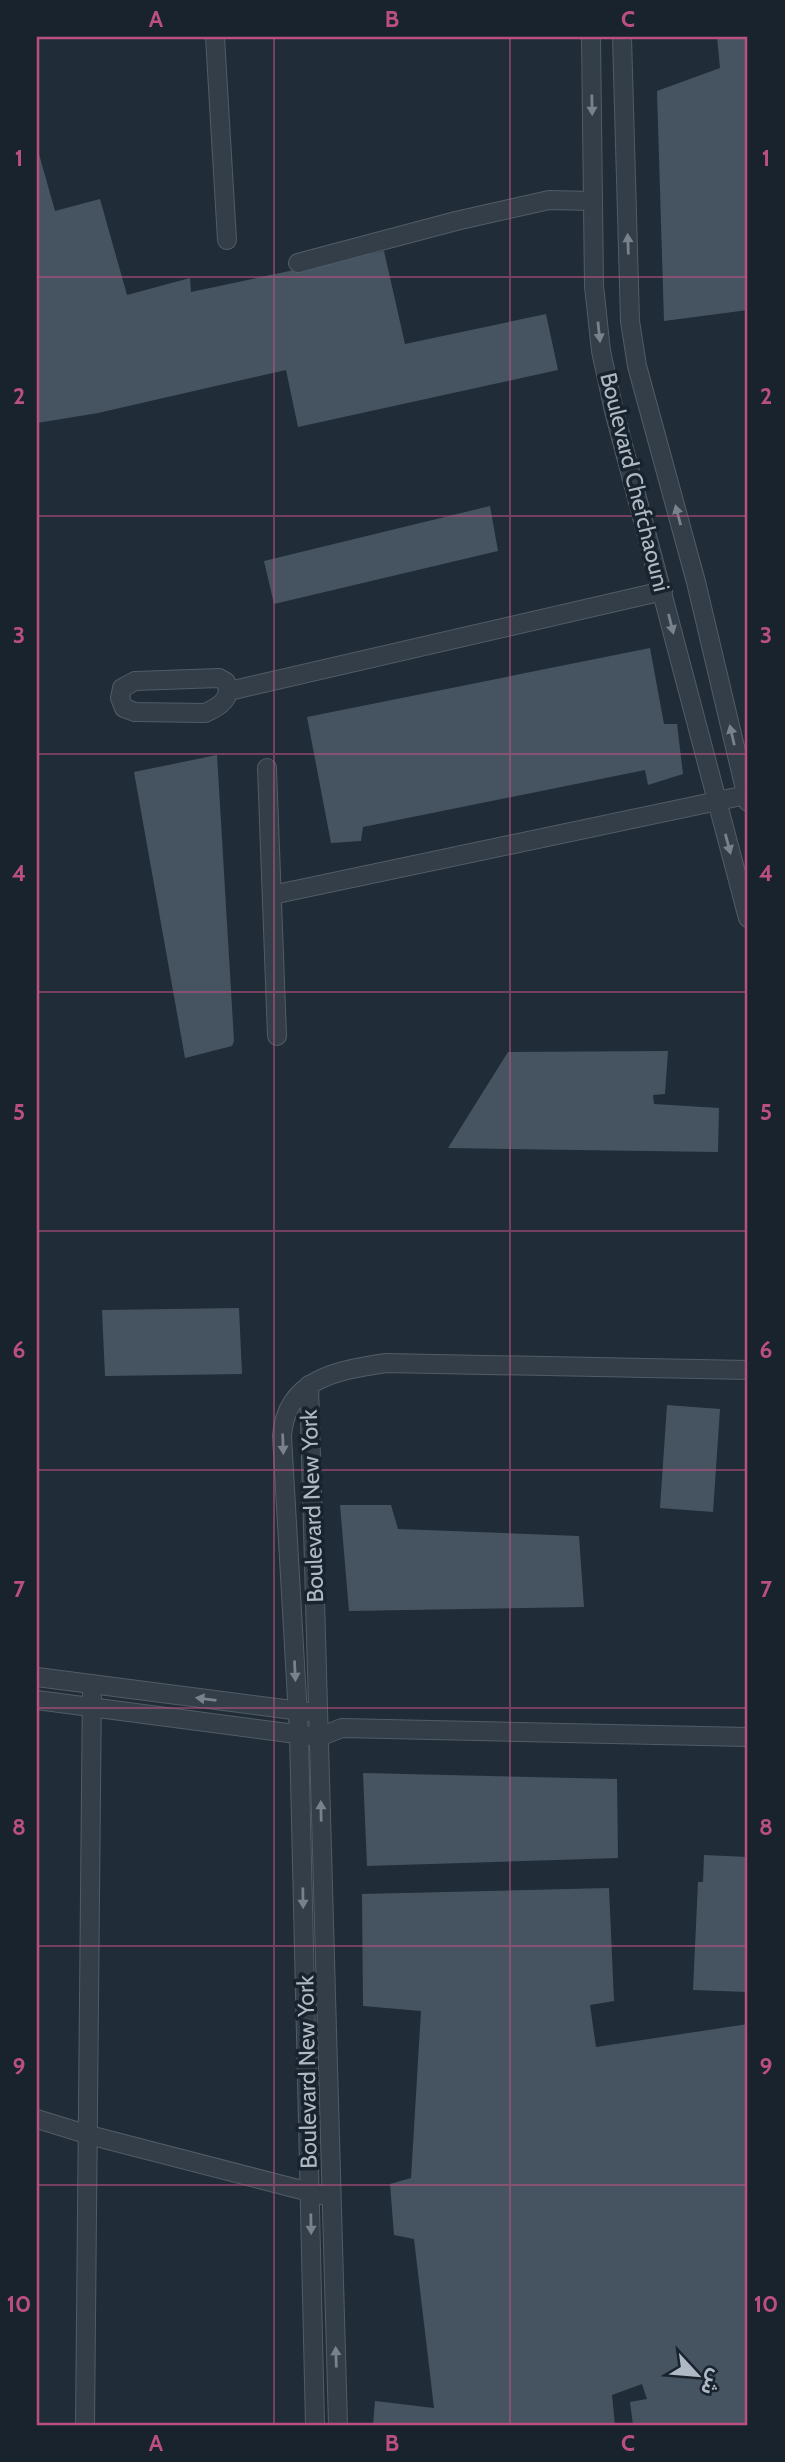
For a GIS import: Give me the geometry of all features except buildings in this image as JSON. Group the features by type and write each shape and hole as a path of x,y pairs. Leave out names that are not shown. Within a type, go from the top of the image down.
{"street":[{"path":"215,37 227,240"},
{"name":"Boulevard Chefchaouni","path":"591,37 594,286 601,351 614,411 748,918"},
{"name":"Boulevard Chefchaouni","path":"622,37 630,321 637,366 696,582 747,798"},
{"path":"298,263 456,221 549,200 593,201"},
{"path":"229,691 226,682 219,678 135,681 122,688 120,698 124,708 135,712 205,713 222,703 229,691 663,592"},
{"path":"267,768 277,1036"},
{"path":"272,895 747,798"},
{"path":"309,1385 342,1370 386,1363 748,1370"},
{"name":"Boulevard New York","path":"309,1385 296,1396 287,1412 282,1436 299,1734 315,2425"},
{"name":"Boulevard New York","path":"309,1385 338,2425"},
{"path":"37,1677 319,1713 342,1728"},
{"path":"85,2425 92,1685"},
{"path":"37,1700 319,1737 342,1728 748,1737"},
{"path":"37,2119 89,2135 331,2197"}]}
